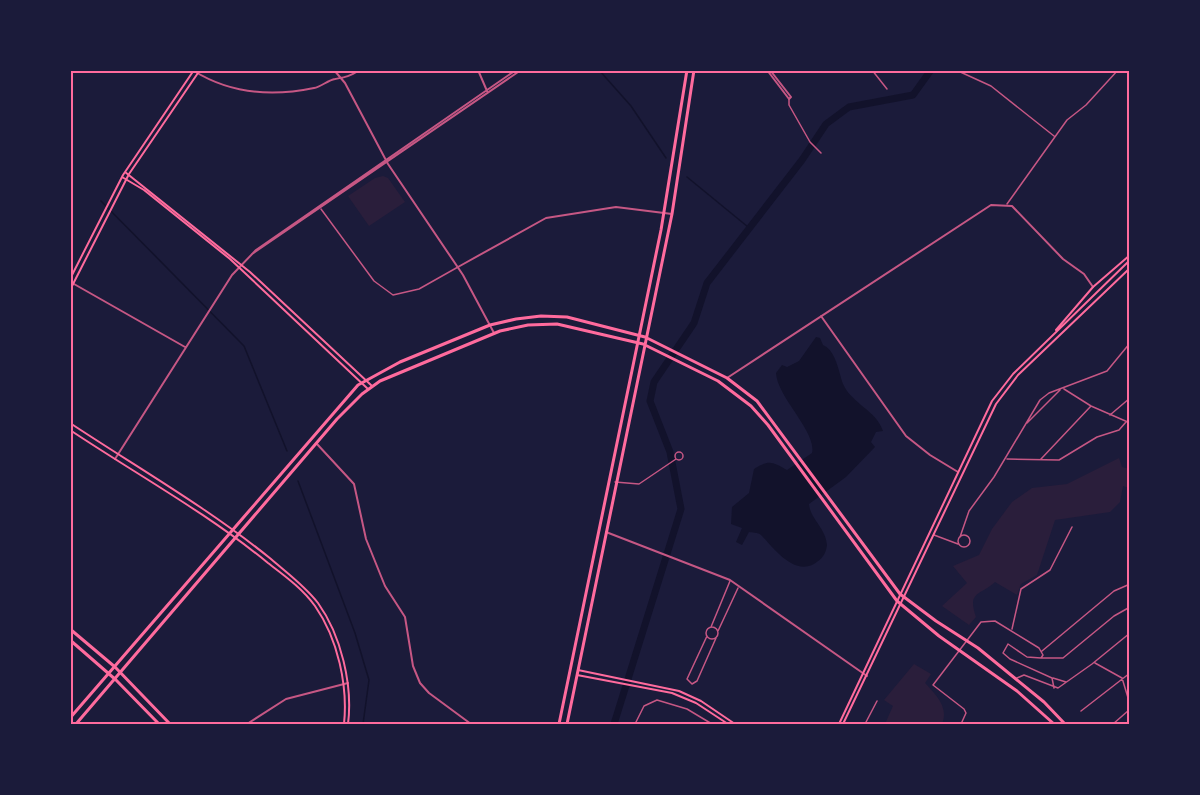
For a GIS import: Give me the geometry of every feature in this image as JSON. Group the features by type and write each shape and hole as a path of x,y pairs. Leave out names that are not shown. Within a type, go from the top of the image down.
{"main road":[{"path":"559,724 664,213 687,70"},
{"path":"567,724 643,344 672,214 694,70"},
{"path":"70,279 124,172 194,71"},
{"path":"70,290 126,179 199,72"},
{"path":"124,172 240,266 370,387"},
{"path":"122,177 144,190 240,266"},
{"path":"1048,340 1093,287 1130,255"},
{"path":"839,724 958,472 999,391 1130,260"},
{"path":"843,724 984,426 1006,388 1130,268"},
{"path":"70,718 287,465 364,381 400,362 490,325 534,316 560,316 639,334 727,378 766,411 900,594 972,644 1047,704 1065,724"},
{"path":"76,724 348,407 370,387 404,369 494,333 528,325 557,324 643,344 729,388 759,413 897,601 939,636 1017,691 1054,724"},
{"path":"70,423 232,529 291,582 316,608 330,636 343,684 346,724"},
{"path":"70,430 229,533 238,536 294,579 319,605 334,635 348,683 346,724"},
{"path":"70,629 115,667 170,724"},
{"path":"70,640 109,673 159,724"},
{"path":"578,670 633,680 690,696 735,724"},
{"path":"577,675 680,696 728,724"}],"street":[{"path":"334,70 340,80"},
{"path":"340,80 360,70"},
{"path":"478,70 487,92"},
{"path":"487,92 516,70"},
{"path":"252,254 321,209 521,70"},
{"path":"769,70 789,99 789,105 811,143 821,153"},
{"path":"872,70 887,89"},
{"path":"956,70 990,87 1054,137"},
{"path":"1007,204 1069,118 1086,105 1118,70"},
{"path":"194,71 226,87 261,93 312,89 334,79 345,83 387,162 458,267 494,333"},
{"path":"115,459 210,308 240,266 252,254 387,162"},
{"path":"727,378 983,208 993,204 1012,206 1065,262 1084,274 1093,287"},
{"path":"321,209 375,281 393,295 419,290 546,218 616,207 672,214"},
{"path":"74,284 185,347"},
{"path":"821,316 906,436 930,455 958,472"},
{"path":"959,544 969,511 1005,459 1040,400 1063,388 1107,371 1130,343"},
{"path":"1063,388 1110,416 1130,423"},
{"path":"1024,426 1063,388"},
{"path":"1110,416 1130,398"},
{"path":"1040,460 1091,406"},
{"path":"1005,459 1061,459 1097,437 1119,430 1126,422"},
{"path":"316,444 353,482 366,539 385,586 405,617 413,666 420,683 426,691 471,724"},
{"path":"615,482 639,484 676,459"},
{"path":"1012,630 1021,589 1050,570 1072,527"},
{"path":"605,532 660,551 730,580 867,676"},
{"path":"934,535 966,547 971,541 968,535 960,537"},
{"path":"730,580 687,678 692,684 697,681 739,585"},
{"path":"1041,651 1114,591 1130,584"},
{"path":"1067,682 1052,678 1010,659 1003,653 1008,644 1027,657 1063,658 1114,616 1130,607"},
{"path":"962,724 966,713 964,709 933,685 981,622 992,620 1012,630 1041,651"},
{"path":"711,627 718,631"},
{"path":"1015,678 1024,675 1054,688 1067,682 1094,663 1130,633"},
{"path":"707,636 716,638"},
{"path":"1041,651 1041,658"},
{"path":"1094,663 1122,678 1130,701 1129,711 1113,724"},
{"path":"1081,711 1130,673"},
{"path":"1052,678 1054,688"},
{"path":"247,724 286,699 348,683"},
{"path":"635,724 644,706 657,700 687,709 712,724"},
{"path":"865,724 877,701"},
{"path":"702,723 705,720"}],"shaded area":[{"path":"383,176 388,178 405,202 369,226 348,196 375,178"},
{"path":"816,337 820,338 834,357 847,391 875,418 883,431 876,432 871,442 875,447 846,477 809,504 827,545 821,558 806,567 791,563 758,533 749,532 742,545 736,542 742,528 731,524 732,507 749,493 754,469 771,463 787,470 812,453 809,435 783,393 776,373 782,365 787,367 799,361"},
{"path":"1119,458 1122,467 1130,469 1129,488 1123,486 1120,502 1110,512 1055,520 1037,575 1021,584 1017,595 995,582 974,598 976,617 969,625 942,606 967,583 953,566 979,555 992,529 1012,502 1032,488 1067,484"},
{"path":"914,664 931,674 925,683 943,707 942,724 885,724 893,706 884,700"}],"waterway":[{"path":"599,70 631,106 666,158"},
{"path":"614,724 681,509 670,452 650,401 654,382 694,323 707,283 802,160 826,124 849,107 913,95 931,70"},
{"path":"687,177 748,227"},
{"path":"101,201 244,346 287,451"},
{"path":"298,481 355,633 369,680 363,724"}]}
